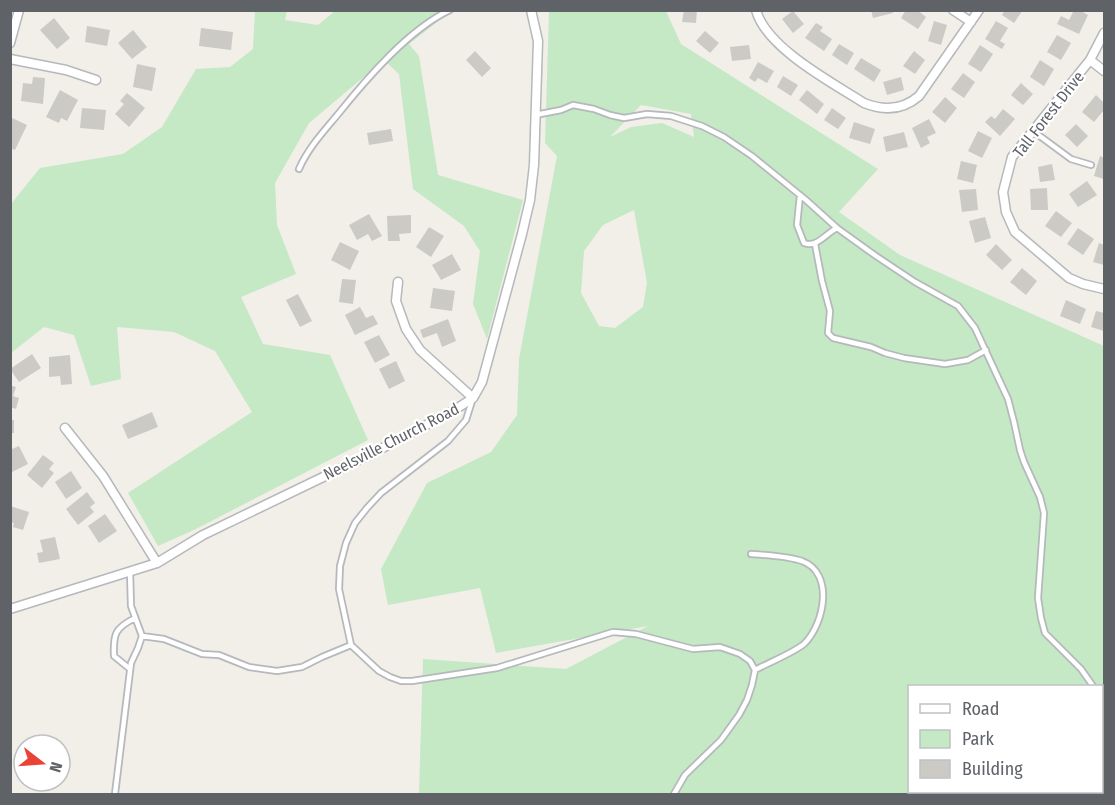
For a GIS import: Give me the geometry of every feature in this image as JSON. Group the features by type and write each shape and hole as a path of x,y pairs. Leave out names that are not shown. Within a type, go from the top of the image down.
{"street":[{"path":"10,43 19,10"},
{"name":"Neelsville Church Road","path":"10,609 158,563 203,535 374,453 473,398 483,382 530,200 534,165 538,41 531,10"},
{"path":"756,10 769,34 790,55 864,103 876,108 895,109 919,96 979,10"},
{"path":"953,10 971,22"},
{"name":"Tall Forest Drive","path":"1104,33 1090,60 1012,157 1003,192 1006,212 1015,232 1069,278 1104,290"},
{"path":"10,59 66,70 96,80"},
{"path":"1090,60 1104,71"},
{"path":"398,282 396,301 406,329 420,350 473,398"},
{"path":"65,429 103,476 158,563"}],"lane":[{"path":"299,169 304,156 358,89 420,29 450,10"},
{"path":"535,115 573,105 624,118 647,114 671,116 702,126 724,136 752,156 837,228 915,282 958,306 975,328 1008,399 1020,450 1040,497 1044,513 1038,598 1045,633 1081,669 1091,685"},
{"path":"1033,131 1071,159 1091,165"},
{"path":"800,195 799,231 804,243 815,244 837,228"},
{"path":"815,244 830,310 828,333 833,338 871,346 904,358 945,364 968,360 986,350"},
{"path":"473,398 466,420 448,441 381,493 356,523 346,543 340,566 339,589 351,645 379,671 401,681 439,678 497,668 613,632 636,634 693,649 720,647 740,654 750,661 754,670 747,700 721,740 685,775 674,795"},
{"path":"751,554 802,561 813,567 824,592 817,627 810,637 801,646 754,670"},
{"path":"115,795 130,669 141,636 131,606 130,571"},
{"path":"130,669 114,656 113,637 122,624 135,618"},
{"path":"141,636 164,639 202,654 219,655 249,667 277,671 302,667 351,645"}],"green space":[{"path":"255,11 287,11 285,20 318,25 335,11 451,11 409,44 419,56 438,175 523,200 487,339 473,304 480,251 464,226 413,189 399,74 384,60 309,123 275,183 277,225 296,274 241,297 263,344 330,355 368,440 196,529 158,546 128,493 252,412 215,351 174,332 117,327 121,379 91,386 74,335 44,327 11,353 11,204 40,168 123,154 162,127 196,69 230,67 253,49"},
{"path":"549,11 666,11 681,44 878,169 839,212 900,255 1104,346 1104,794 419,794 423,659 566,669 648,626 496,653 480,588 388,605 381,569 427,483 491,452 517,415 519,359 557,156 545,143","holes":["641,105 691,114 694,137 662,123 631,127 610,137","634,210 647,283 643,307 615,328 599,326 581,293 584,251 603,225"]}],"building":[{"path":"684,10 697,10 696,23 682,22"},
{"path":"871,10 892,10 893,13 873,18"},
{"path":"906,10 917,10 926,17 918,29 901,18"},
{"path":"1005,10 1023,10 1014,23 1002,15"},
{"path":"1074,10 1088,15 1079,34 1057,24 1061,16 1069,20"},
{"path":"793,11 804,24 793,33 782,19"},
{"path":"54,18 70,38 57,49 40,30"},
{"path":"934,21 947,25 941,45 928,41"},
{"path":"996,21 1008,28 1000,41 1005,44 1002,49 985,39"},
{"path":"816,23 823,27 820,31 832,39 824,51 805,38"},
{"path":"87,26 110,30 107,46 85,42"},
{"path":"201,28 233,32 231,50 199,46"},
{"path":"133,30 147,47 132,59 118,43"},
{"path":"705,31 719,43 710,53 696,41"},
{"path":"1057,35 1071,43 1061,60 1047,52"},
{"path":"839,44 854,53 847,65 832,55"},
{"path":"749,45 751,59 732,61 730,47"},
{"path":"980,45 993,54 981,72 968,64"},
{"path":"475,51 491,68 482,77 466,60"},
{"path":"914,51 925,60 915,74 903,66"},
{"path":"861,58 881,70 874,82 854,69"},
{"path":"1040,60 1054,69 1044,86 1030,77"},
{"path":"758,62 774,71 767,83 758,78 755,82 749,78"},
{"path":"137,64 156,68 152,91 133,87"},
{"path":"963,73 975,82 964,98 951,89"},
{"path":"783,76 798,85 791,96 777,87"},
{"path":"33,77 45,78 43,104 21,101 23,83 32,84"},
{"path":"901,77 904,90 887,95 883,82"},
{"path":"1021,83 1033,94 1023,105 1011,95"},
{"path":"60,90 78,100 67,121 61,118 59,123 46,117"},
{"path":"807,90 824,104 817,114 799,100"},
{"path":"127,93 145,108 129,127 115,114 124,104 120,101"},
{"path":"1096,95 1104,103 1104,110 1094,122 1082,112"},
{"path":"945,97 957,108 945,123 932,112"},
{"path":"82,108 106,110 104,130 80,128"},
{"path":"832,108 846,118 838,129 824,120"},
{"path":"1003,109 1015,119 1000,136 985,122 991,116 995,119"},
{"path":"12,118 27,125 15,150 10,148 10,120"},
{"path":"929,119 936,133 927,137 930,143 921,148 912,128"},
{"path":"854,122 875,129 870,144 849,138"},
{"path":"1076,124 1088,136 1077,147 1065,135"},
{"path":"391,129 393,141 369,145 367,133"},
{"path":"978,131 992,138 982,158 968,151"},
{"path":"904,132 908,147 886,152 883,137"},
{"path":"1100,156 1104,158 1104,179 1094,176"},
{"path":"961,161 977,165 973,183 957,179"},
{"path":"1052,164 1055,180 1040,182 1038,167"},
{"path":"1087,181 1097,195 1078,207 1069,194"},
{"path":"1047,188 1048,210 1031,210 1030,189"},
{"path":"976,189 978,210 962,212 959,190"},
{"path":"1056,211 1072,223 1061,237 1045,226"},
{"path":"369,214 382,236 372,241 368,234 357,240 349,225"},
{"path":"411,215 411,233 399,234 400,241 388,241 387,216"},
{"path":"985,217 991,238 975,243 969,221"},
{"path":"429,227 444,236 431,257 416,247"},
{"path":"1078,228 1094,239 1083,255 1067,244"},
{"path":"340,242 359,251 350,270 331,260"},
{"path":"1099,243 1104,245 1104,265 1093,262"},
{"path":"996,244 1012,260 1002,270 986,255"},
{"path":"452,254 461,270 441,280 432,265"},
{"path":"1022,268 1037,281 1026,295 1010,282"},
{"path":"342,279 356,280 353,304 339,302"},
{"path":"433,288 455,291 452,311 430,308"},
{"path":"298,294 312,321 300,327 286,300"},
{"path":"1066,300 1086,309 1080,324 1060,316"},
{"path":"360,307 366,318 373,315 378,324 355,335 345,315"},
{"path":"1096,311 1104,313 1104,331 1091,327"},
{"path":"448,319 456,341 442,347 437,333 423,338 420,330"},
{"path":"379,335 390,355 375,363 364,342"},
{"path":"32,354 41,368 19,382 10,369"},
{"path":"70,355 72,384 61,385 60,376 49,377 49,357"},
{"path":"396,361 405,381 389,389 379,369"},
{"path":"10,385 16,387 13,396 19,398 16,409 10,407"},
{"path":"152,412 158,427 128,439 122,425"},
{"path":"10,420 14,420 14,433 10,433"},
{"path":"19,446 28,464 10,473 10,450"},
{"path":"43,455 54,463 49,469 54,473 42,488 27,475"},
{"path":"71,471 82,488 66,499 55,482"},
{"path":"87,492 95,503 90,507 94,512 78,525 66,509"},
{"path":"10,506 29,512 23,530 13,527 14,523 10,522"},
{"path":"105,514 117,531 99,543 88,526"},
{"path":"55,537 60,559 39,563 37,553 43,552 40,540"}]}
